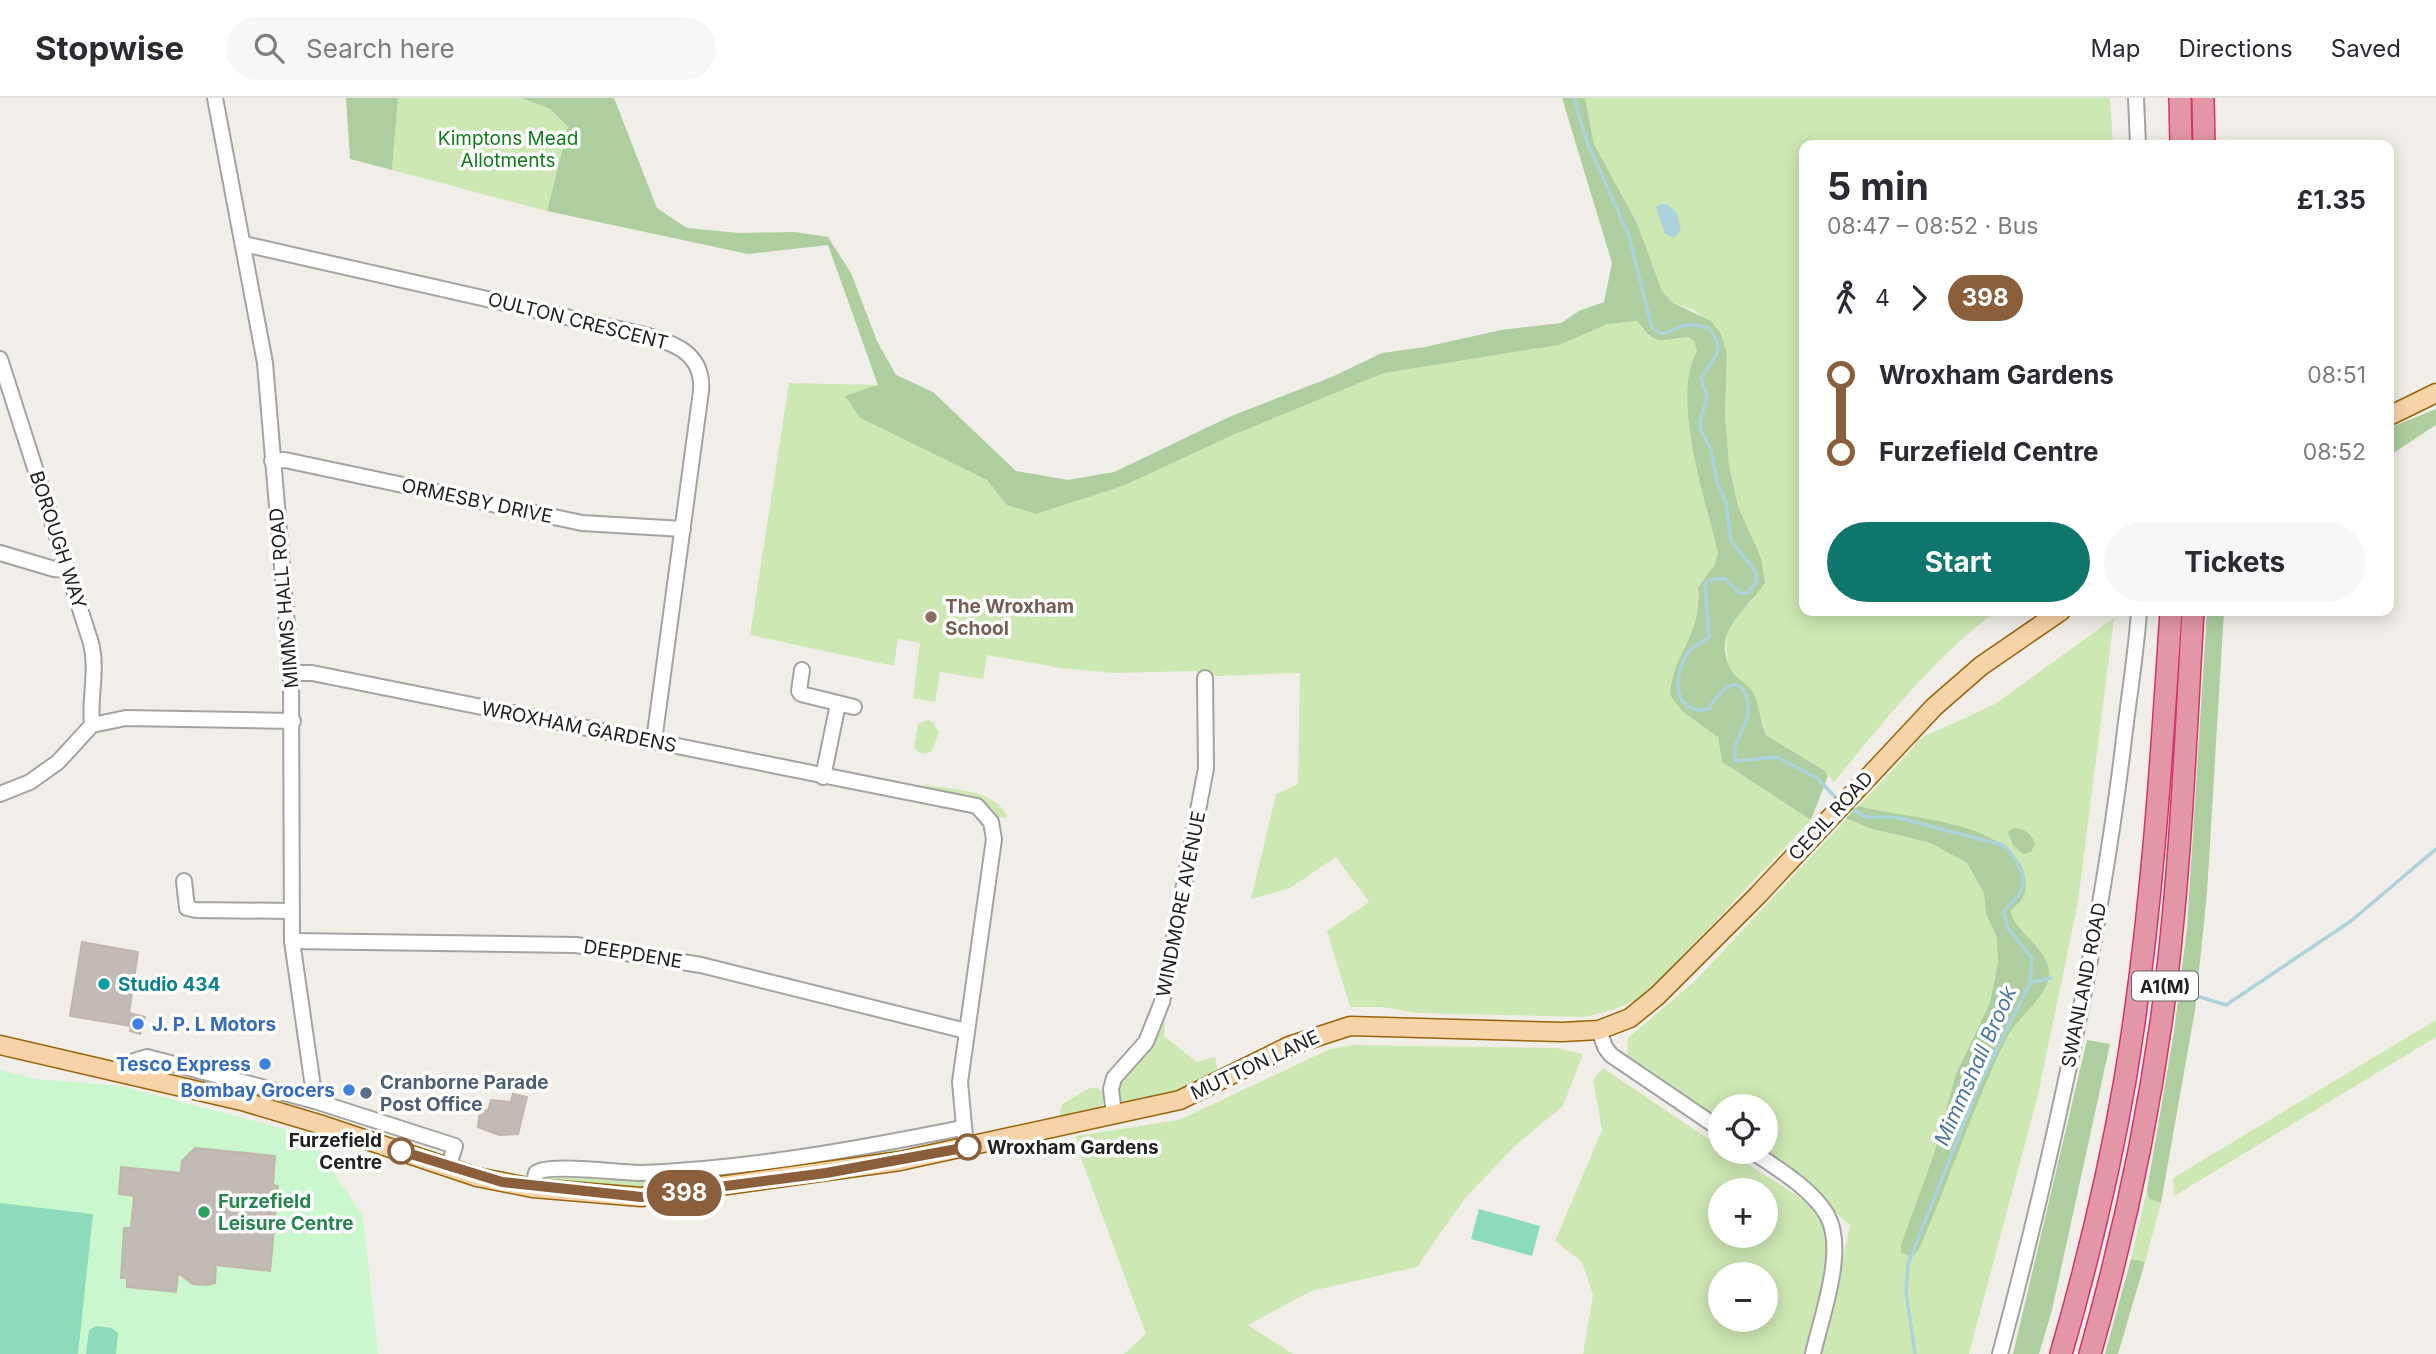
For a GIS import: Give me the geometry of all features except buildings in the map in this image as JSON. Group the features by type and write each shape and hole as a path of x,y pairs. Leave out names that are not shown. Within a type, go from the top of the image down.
{"highway":[{"path":"2180,98 2181,140"},
{"path":"2203,98 2204,140"},
{"name":"A1(M)","path":"2061,1354 2106,1177 2127,1067 2151,880 2171,616"},
{"name":"A1(M)","path":"2090,1354 2134,1184 2161,1020 2172,926 2193,616"}],"main road":[{"path":"2394,414 2436,393"},
{"name":"CECIL ROAD","path":"1603,1029 1630,1018 1657,996 1758,895 1934,707 1971,674 2055,616"},
{"name":"MUTTON LANE","path":"0,1045 130,1074 311,1121 448,1168 533,1188 616,1196 670,1195 900,1161 1180,1100 1289,1046 1350,1026 1562,1032 1603,1029"}],"street":[{"name":"MIMMS HALL ROAD","path":"215,98 265,363 293,721 292,941 315,1101"},
{"path":"2136,98 2138,140"},
{"name":"OULTON CRESCENT","path":"244,244 640,334 678,346 695,362 701,382 654,741"},
{"name":"BOROUGH WAY","path":"0,359 95,659 92,725"},
{"name":"ORMESBY DRIVE","path":"272,461 285,460 582,523 683,529"},
{"path":"0,553 54,569 67,570"},
{"name":"SWANLAND ROAD","path":"2000,1354 2064,1090 2101,898 2112,833 2138,616"},
{"path":"802,670 801,694 854,707"},
{"name":"WROXHAM GARDENS","path":"290,673 312,673 544,722 600,729 823,777 970,803 984,812 991,822 994,845 960,1082 962,1128 966,1148"},
{"name":"WINDMORE AVENUE","path":"1114,1114 1111,1089 1114,1078 1146,1042 1162,1002 1206,768 1205,678"},
{"path":"823,777 838,704"},
{"path":"0,794 30,782 58,762 92,725 126,718 293,721"},
{"path":"184,881 187,908 291,911"},
{"name":"DEEPDENE","path":"292,941 576,945 701,965 966,1031"},
{"path":"1603,1029 1611,1055 1708,1121"},
{"path":"130,1074 134,1061 147,1057 315,1101 455,1146 448,1168"},
{"path":"533,1188 536,1173 547,1168 594,1172 664,1172 845,1149 962,1128"},
{"path":"1769,1164 1806,1192 1822,1208 1835,1237 1831,1276 1813,1354"}],"green space":[{"path":"346,98 398,98 392,170 350,159"},
{"name":"Kimptons Mead Allotments","path":"398,98 521,98 550,109 568,127 547,211 392,170"},
{"path":"521,98 614,98 657,208 687,228 739,233 795,232 828,237 851,273 877,341 896,375 933,392 1016,471 1068,480 1114,472 1229,417 1334,376 1382,353 1425,347 1501,330 1561,323 1579,311 1604,302 1612,263 1562,98 1585,98 1594,144 1637,223 1662,291 1673,303 1711,321 1721,334 1727,353 1725,413 1729,465 1738,506 1761,558 1765,583 1729,630 1725,653 1731,670 1754,694 1766,735 1825,771 1828,776 1811,820 1722,762 1718,737 1683,712 1670,695 1677,665 1696,618 1698,587 1714,566 1718,553 1693,450 1687,394 1690,371 1697,351 1694,341 1688,337 1654,339 1637,321 1608,324 1559,345 1384,373 1233,435 1123,486 1036,514 1007,505 987,480 860,418 845,396 878,385 828,245 748,254 547,211 568,127 550,109"},
{"path":"1585,98 2110,98 2113,140 1799,140 1799,616 1990,616 1930,670 1834,782 1825,771 1766,735 1754,694 1729,668 1727,637 1739,613 1755,598 1761,558 1738,506 1729,465 1725,413 1727,353 1721,334 1694,310 1673,303 1662,291 1637,223 1594,144"},
{"path":"1637,321 1653,339 1664,341 1687,337 1694,341 1697,351 1690,370 1687,394 1689,421 1699,478 1718,552 1714,566 1698,587 1696,629 1684,647 1683,712 1718,737 1722,762 1811,820 1643,997 1615,1009 1585,1017 1416,1013 1382,1007 1350,1007 1327,931 1369,902 1336,857 1290,888 1251,899 1276,794 1298,784 1300,673 1217,676 1195,671 1114,673 1061,668 987,655 983,679 940,672 935,702 913,698 920,643 898,639 894,666 750,635 789,383 879,385 860,418 987,480 1007,505 1036,514 1123,486 1233,435 1384,373 1559,345 1608,324"},
{"path":"2436,409 2436,425 2394,453 2394,426"},
{"path":"2207,616 2224,616 2207,893 2195,1010 2161,1203 2149,1199 2147,1190 2174,1032 2187,928"},
{"path":"2114,618 2078,902 2038,1095 1969,1354 1822,1354 1850,1225 1778,1163 1778,1094 1708,1094 1708,1112 1627,1059 1628,1038 1697,979 1923,737 1995,704"},
{"path":"928,720 933,722 939,733 931,752 922,754 914,748 918,724"},
{"path":"923,785 983,796 1002,808 1008,818 996,817 982,802 922,790"},
{"path":"1858,806 1950,824 1994,840 2011,852 2023,869 2026,885 2020,902 2010,911 2018,927 2038,948 2049,973 2039,998 2007,1037 1983,1089 1919,1249 1912,1257 1901,1252 1901,1245 1934,1154 1956,1074 1990,1003 1998,963 1997,938 1986,913 1984,893 1967,863 1931,843 1869,828 1846,818"},
{"path":"2014,828 2032,837 2035,844 2031,852 2023,854 2013,845 2008,832"},
{"path":"2436,1020 2436,1037 2174,1196 2173,1178"},
{"path":"1160,1023 1165,1023 1164,1036 1197,1062 1215,1057 1218,1074 1189,1090 1126,1104 1119,1099 1119,1083"},
{"path":"2087,1040 2110,1044 2052,1310 2039,1354 2013,1354"},
{"path":"1353,1045 1556,1048 1583,1054 1563,1106 1516,1145 1465,1198 1417,1267 1311,1291 1248,1325 1293,1354 1124,1354 1146,1334 1078,1150 1076,1136 1179,1120 1330,1049"},
{"path":"1603,1068 1708,1139 1708,1164 1747,1164 1770,1178 1708,1178 1708,1248 1778,1248 1778,1183 1817,1212 1824,1226 1827,1261 1806,1354 1583,1354 1593,1295 1582,1262 1555,1241 1602,1130 1593,1080"},
{"path":"0,1070 35,1079 121,1086 311,1136 326,1155 328,1165 363,1216 378,1354 0,1354"},
{"path":"1090,1088 1098,1088 1105,1094 1102,1108 1059,1118 1062,1104"},
{"path":"896,1145 897,1155 654,1190 545,1182 542,1177 550,1173 620,1178"},
{"path":"2147,1190 2149,1199 2161,1203 2145,1262 2131,1259"},
{"path":"0,1203 93,1214 78,1354 0,1354"},
{"path":"1479,1209 1540,1226 1532,1256 1471,1239"},
{"path":"2131,1259 2145,1262 2118,1354 2105,1354"},
{"path":"96,1326 112,1328 118,1333 116,1354 86,1354 89,1330"}],"water":[{"path":"1667,204 1677,213 1681,230 1674,238 1665,234 1656,207"}],"waterway":[{"name":"Mimmshall Brook","path":"1574,98 1587,142 1629,236 1651,325 1661,333 1687,325 1709,328 1718,349 1701,378 1707,397 1700,421 1701,431 1711,449 1717,482 1726,503 1731,541 1756,572 1756,582 1748,593 1740,593 1724,578 1709,580 1705,584 1709,638 1692,648 1684,659 1678,690 1687,706 1697,710 1709,709 1727,687 1738,686 1747,698 1748,716 1735,746 1736,761 1777,757 1817,778 1838,800"},
{"name":"Mimmshall Brook","path":"1848,806 1865,817 1895,817 2003,845 2017,861 2023,881 2019,895 2004,912 2007,927 2032,958 2030,983 1980,1083 1908,1264 1906,1292 1915,1354"},
{"path":"2191,994 2226,1005 2351,921 2436,849"},
{"path":"2030,983 2051,978"}],"bus line":[{"name":"398","path":"401,1151 477,1177 533,1188 641,1197 826,1173 968,1147"}],"place":[{"name":"The Wroxham School","path":"931,617"},
{"name":"Studio 434","path":"104,984"},
{"name":"J. P. L Motors","path":"138,1024"},
{"name":"Tesco Express","path":"265,1064"},
{"name":"Bombay Grocers","path":"349,1090"},
{"name":"Cranborne Parade Post Office","path":"366,1093"},
{"name":"Wroxham Gardens","path":"968,1147"},
{"name":"Furzefield Centre","path":"401,1151"},
{"name":"Furzefield Leisure Centre","path":"204,1212"}]}
